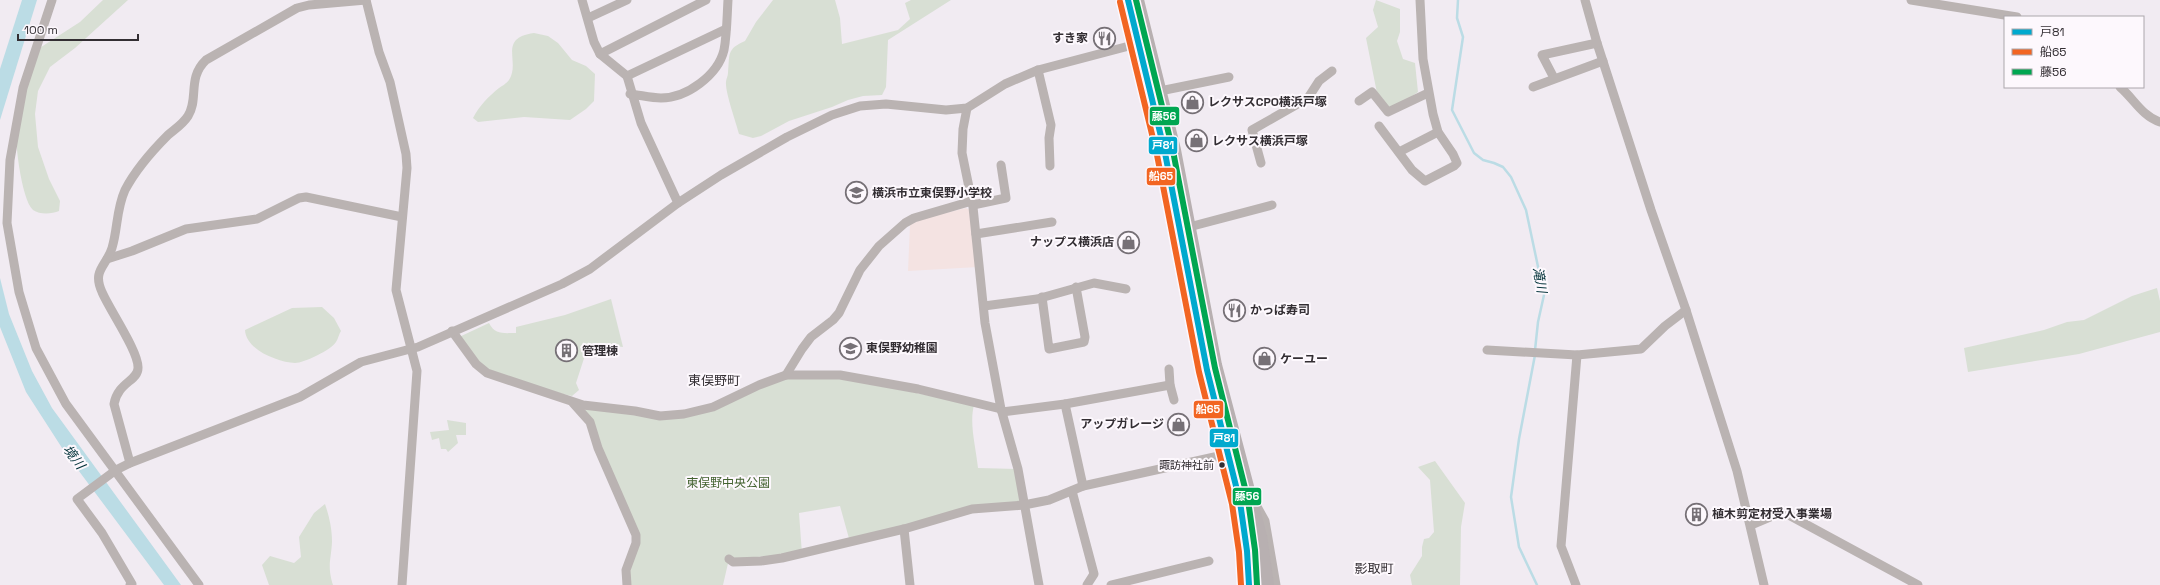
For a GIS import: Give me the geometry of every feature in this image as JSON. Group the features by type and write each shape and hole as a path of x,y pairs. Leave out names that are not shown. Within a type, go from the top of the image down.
{"highway":[{"path":"1128,0 1160,91 1189,228 1215,365 1260,536 1267,585"},
{"path":"1137,0 1143,42 1203,349 1243,520 1249,585"},
{"path":"1250,497 1257,585"}],"street":[{"path":"52,0 23,88 10,160 8,223 12,256 27,319 42,360 75,417 114,472 199,585"},
{"path":"130,464 114,404 115,397 122,385 135,377 139,368 135,355 102,294 98,282 100,269 112,250 118,210 126,189 144,161 189,115 194,82 202,64 223,50 297,8 366,0 379,52 390,82 406,154 396,290 404,325 413,349 417,371 402,585"},
{"path":"582,0 594,42 600,54 627,76 630,94 640,124 678,203"},
{"path":"588,18 627,0"},
{"path":"600,54 706,0"},
{"path":"630,94 661,98 690,90 708,76 724,51 728,0"},
{"path":"1379,126 1412,170 1426,181 1457,163 1453,154 1438,132 1428,93 1423,59 1420,0"},
{"path":"1586,0 1597,43 1651,210 1686,310 1737,471 1764,585"},
{"path":"1912,0 2011,16"},
{"path":"627,76 726,30"},
{"path":"130,585 132,584 102,533 77,499 114,472 130,464 294,400 361,362 413,349 452,331 533,298 590,269 678,203 721,174 832,114 860,106 886,104 946,110 967,108 1005,84 1038,70 1143,42"},
{"path":"1554,78 1542,55 1597,43"},
{"path":"1533,87 1603,60"},
{"path":"1038,70 1051,124 1049,138 1050,166"},
{"path":"1261,164 1252,130 1308,98 1319,81 1332,71"},
{"path":"1160,91 1229,77"},
{"path":"2121,88 2149,118 2160,122"},
{"path":"1359,101 1372,92 1388,112 1428,93"},
{"path":"967,108 962,143 972,204 993,371 1001,410 1015,452 1039,585"},
{"path":"1399,152 1438,132"},
{"path":"786,375 811,337 833,320 839,313 860,270 879,246 905,223 914,218 972,204 1006,198 1001,165"},
{"path":"107,259 132,251 180,230 256,219 299,198 306,197 402,217"},
{"path":"1189,228 1272,205"},
{"path":"976,234 1052,222"},
{"path":"984,306 1017,303 1076,287 1099,283 1126,289"},
{"path":"1042,297 1049,349 1084,342 1085,337 1076,287"},
{"path":"1487,350 1577,355 1641,349 1665,326 1686,310"},
{"path":"452,331 482,370 572,402 608,409 671,416 713,408 759,385 786,375 840,375 918,389 1001,410 1065,404 1170,385"},
{"path":"1576,585 1561,546 1577,355"},
{"path":"1169,370 1170,385 1174,400"},
{"path":"572,402 590,422 598,448 636,535 636,542 626,570 627,585"},
{"path":"1065,404 1084,486"},
{"path":"729,559 733,562 761,561 782,558 904,529 972,509 1024,505 1048,500 1084,486 1228,454"},
{"path":"1072,491 1094,574 1089,585"},
{"path":"1250,497 1257,505 1265,521 1276,585"},
{"path":"1751,525 1780,513 1785,513 1918,585"},
{"path":"904,529 910,585"},
{"path":"1111,585 1208,561"}],"shaded area":[{"path":"966,208 970,210 978,267 908,271 910,225 921,219"}],"green space":[{"path":"103,0 128,0 75,48 50,67 38,91 35,114 38,147 49,179 60,201 59,211 53,213 39,213 33,210 25,194 17,153 16,120 22,94 35,51 80,22"},
{"path":"773,0 835,0 840,18 842,44 898,30 910,19 905,3 911,0 951,0 888,40 886,87 882,95 863,96 848,100 832,107 789,121 761,136 753,138 739,134 731,107 726,87 729,57 730,53 735,47 745,41 756,22"},
{"path":"1376,0 1400,9 1400,32 1397,41 1403,59 1415,63 1418,92 1405,101 1389,108 1377,93 1366,38 1378,27 1373,10"},
{"path":"534,33 548,36 558,43 572,60 586,66 595,74 594,101 586,109 570,120 524,117 478,122 473,118 478,109 491,95 509,80 513,66 513,45 516,40"},
{"path":"2157,288 2160,301 2160,332 2079,354 1968,372 1964,348 2044,330 2067,322 2084,320 2132,296"},
{"path":"611,299 623,347 593,343 588,346 576,383 579,390 572,396 522,385 487,373 457,338 489,323 494,330 504,333 516,333 516,327 565,315"},
{"path":"322,307 334,318 341,331 337,341 329,349 311,358 295,363 280,360 264,354 251,343 247,337 245,330 292,308"},
{"name":"東俣野中央公園","path":"786,375 830,375 974,405 972,420 978,468 1017,469 1024,505 1003,506 850,542 840,506 799,513 802,554 729,559 723,585 623,585 636,543 583,405 684,414"},
{"path":"447,420 466,423 466,435 456,435 458,443 448,452 446,449 441,449 439,438 432,440 430,432 449,430"},
{"path":"1435,461 1465,503 1461,527 1460,585 1412,585 1410,575 1422,556 1424,539 1429,538 1434,532 1430,480 1418,467"},
{"path":"325,504 329,518 332,542 330,568 333,585 269,585 262,565 270,556 294,563 301,557 299,537 314,513"}],"water":[{"path":"22,0 37,0 0,120 0,69"},
{"name":"境川","path":"0,278 9,314 32,371 52,408 181,585 164,585 64,451 26,392 0,327"}],"waterway":[{"name":"滝川","path":"1458,0 1457,18 1463,37 1452,110 1474,153 1483,160 1503,167 1511,177 1526,210 1544,295 1538,322 1535,350"},
{"name":"滝川","path":"1535,355 1519,439 1511,497 1519,547 1537,585"}],"transit line":[{"name":"戸81","path":"1128,0 1165,153 1207,370 1240,502 1247,551 1249,585"},
{"name":"藤56","path":"1136,0 1173,151 1215,368 1248,500 1255,550 1257,585"},
{"name":"船65","path":"1120,2 1157,155 1199,372 1232,504 1239,552 1241,585"}],"place":[{"name":"すき家","path":"1104,38"},
{"name":"レクサスCPO横浜戸塚","path":"1193,102"},
{"name":"レクサス横浜戸塚","path":"1196,141"},
{"name":"横浜市立東俣野小学校","path":"856,193"},
{"name":"ナップス横浜店","path":"1129,242"},
{"name":"かっぱ寿司","path":"1234,310"},
{"name":"東俣野幼稚園","path":"851,348"},
{"name":"管理棟","path":"567,351"},
{"name":"ケーユー","path":"1264,359"},
{"name":"アップガレージ","path":"1179,424"},
{"name":"諏訪神社前","path":"1222,465"},
{"name":"植木剪定材受入事業場","path":"1697,514"}],"district":[{"name":"東俣野町","path":"714,380"},
{"name":"影取町","path":"1374,568"}]}
